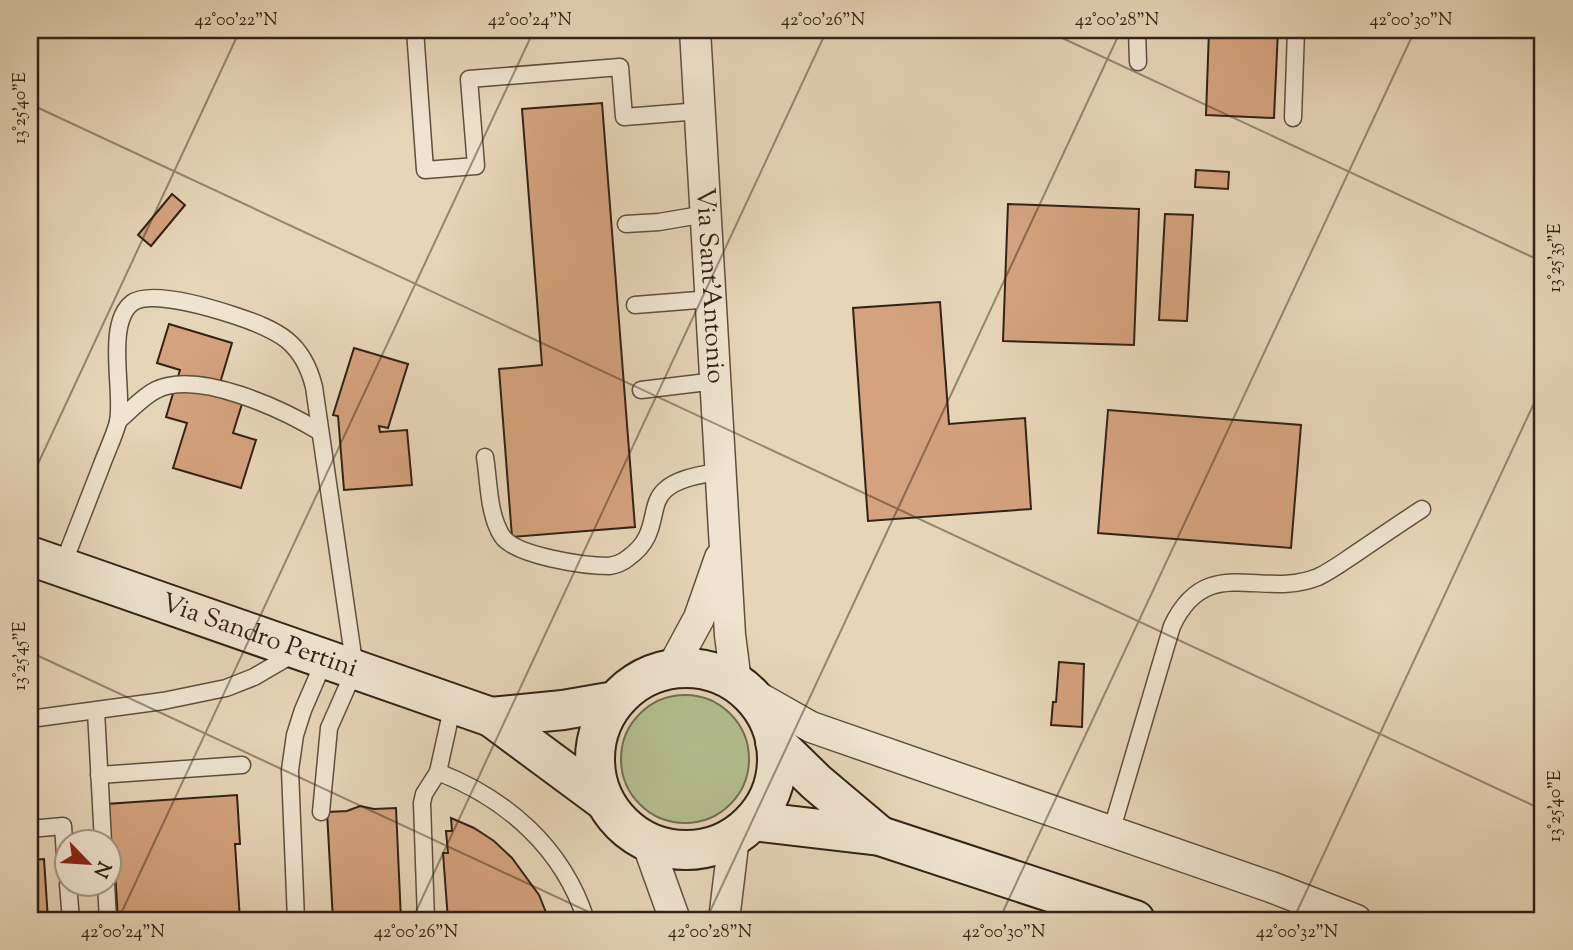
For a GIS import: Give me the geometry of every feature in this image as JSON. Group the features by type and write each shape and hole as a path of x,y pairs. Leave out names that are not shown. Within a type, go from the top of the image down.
{"main road":[{"name":"Via Sandro Pertini","path":"46,562 491,717 603,800"},
{"path":"693,667 713,671 742,687 761,707 770,723 775,742 776,767 771,792 744,829 714,846 691,851 668,849 647,842 622,824 603,800 595,775 594,749 601,723 615,701 631,685 650,674 672,668 693,667"},
{"name":"Via Sandro Pertini","path":"491,717 563,710 615,701"},
{"path":"775,742 816,782 880,836"},
{"path":"744,829 880,836 1135,920"}],"street":[{"name":"Via Sant'Antonio","path":"695,30 731,653 742,687"},
{"name":"Via Sant'Antonio","path":"672,668 699,618 725,541"},
{"path":"742,687 811,727 1271,887 1356,920"},
{"path":"724,920 744,829"},
{"path":"647,842 675,920"}],"lane":[{"path":"415,30 425,170 476,166 469,79 620,67 624,117 699,111"},
{"path":"1137,30 1138,62"},
{"path":"1293,118 1296,30"},
{"path":"625,224 659,222 706,214"},
{"path":"118,421 118,337 122,318 132,303 139,299 159,298 230,314 263,325 288,340 305,360 311,373 320,432 329,728 321,812"},
{"path":"635,305 711,299"},
{"path":"641,390 716,382"},
{"path":"46,562 118,421 157,389 170,386 203,386 254,400 301,420 320,432"},
{"path":"485,457 494,515 504,539 529,552 578,563 610,566 621,564 640,549 652,527 660,496 666,488 682,480 721,471"},
{"path":"1111,832 1172,626 1185,602 1194,593 1218,584 1293,583 1321,576 1422,509"},
{"path":"30,719 163,701 326,659"},
{"path":"296,920 290,770 303,710 326,659"},
{"path":"426,920 422,803 424,794 438,772 453,704"},
{"path":"96,711 102,828"},
{"path":"99,775 242,765"},
{"path":"438,772 489,796 524,823 563,869 586,920"},
{"path":"30,829 63,828"},
{"path":"69,898 71,920"},
{"path":"107,898 108,920"}],"green space":[{"path":"685,695 710,700 730,714 744,734 749,759 744,784 730,804 710,818 685,823 660,818 640,804 626,784 621,759 626,734 640,714 660,700"}],"building":[{"path":"1209,30 1278,30 1274,118 1206,115"},
{"path":"602,103 635,527 512,537 499,369 542,365 522,109"},
{"path":"1196,170 1229,172 1228,189 1195,187"},
{"path":"172,194 185,205 151,246 138,235"},
{"path":"1008,204 1139,209 1134,345 1003,341"},
{"path":"1165,214 1193,215 1187,321 1159,320"},
{"path":"940,302 949,424 1025,418 1031,509 868,521 853,308"},
{"path":"169,324 232,343 220,383 246,391 233,433 256,440 241,488 173,468 187,423 166,417 180,370 157,363"},
{"path":"354,348 408,364 388,428 379,426 380,432 407,430 412,485 344,490 338,416 333,415"},
{"path":"1108,410 1301,425 1291,548 1098,533"},
{"path":"1059,662 1084,664 1082,727 1051,725"},
{"path":"237,795 240,844 235,844 240,920 118,920 117,898 122,898 122,828 107,828 106,804"},
{"path":"360,806 374,809 396,808 401,920 333,920 327,812 347,811"},
{"path":"451,818 494,841 512,858 539,895 549,920 448,920 443,853 448,853 446,831 452,831"},
{"path":"44,859 48,920 30,920 30,860"}]}
